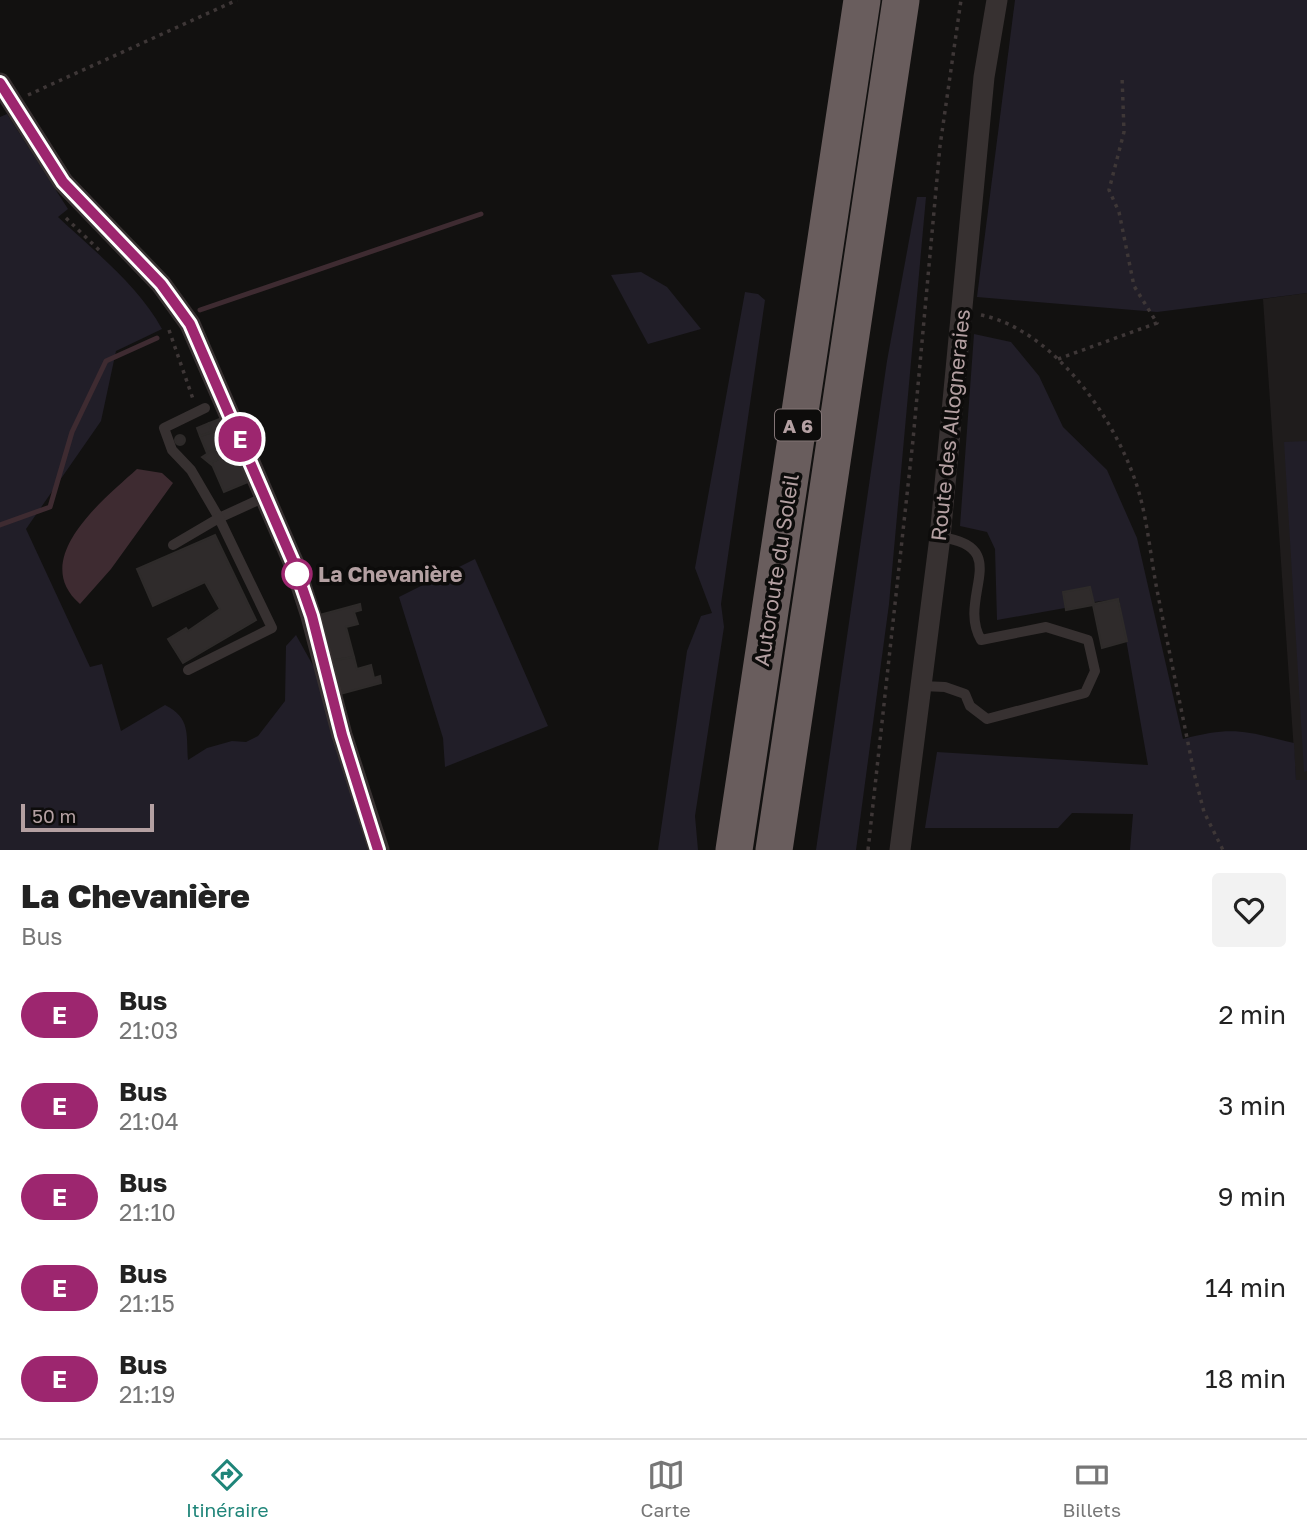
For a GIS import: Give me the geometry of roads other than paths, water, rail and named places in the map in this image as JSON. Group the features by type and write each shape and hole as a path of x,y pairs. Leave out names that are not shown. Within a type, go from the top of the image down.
{"highway":[{"name":"Autoroute du Soleil","path":"734,850 862,0"},
{"name":"Autoroute du Soleil","path":"774,850 901,0"}],"street":[{"name":"Route des Allogneraies","path":"900,850 940,537 984,77 997,0"},
{"path":"0,83 5,105 63,182 161,284 190,324 294,564 312,616 342,735 379,850"}],"lane":[{"path":"188,670 272,628 219,518 191,470 172,450 164,428 202,410"},
{"path":"173,545 219,518 265,497"},
{"path":"922,686 945,687 965,694 970,706 987,719 1085,693 1095,671 1088,640 1046,627 981,640 974,628 979,557 973,546 963,540 940,537"}],"waterway":[{"path":"200,310 481,214"},
{"path":"0,525 50,507 72,432 106,361 157,338"}],"place":[{"name":"La Chevanière","path":"297,574"}]}
